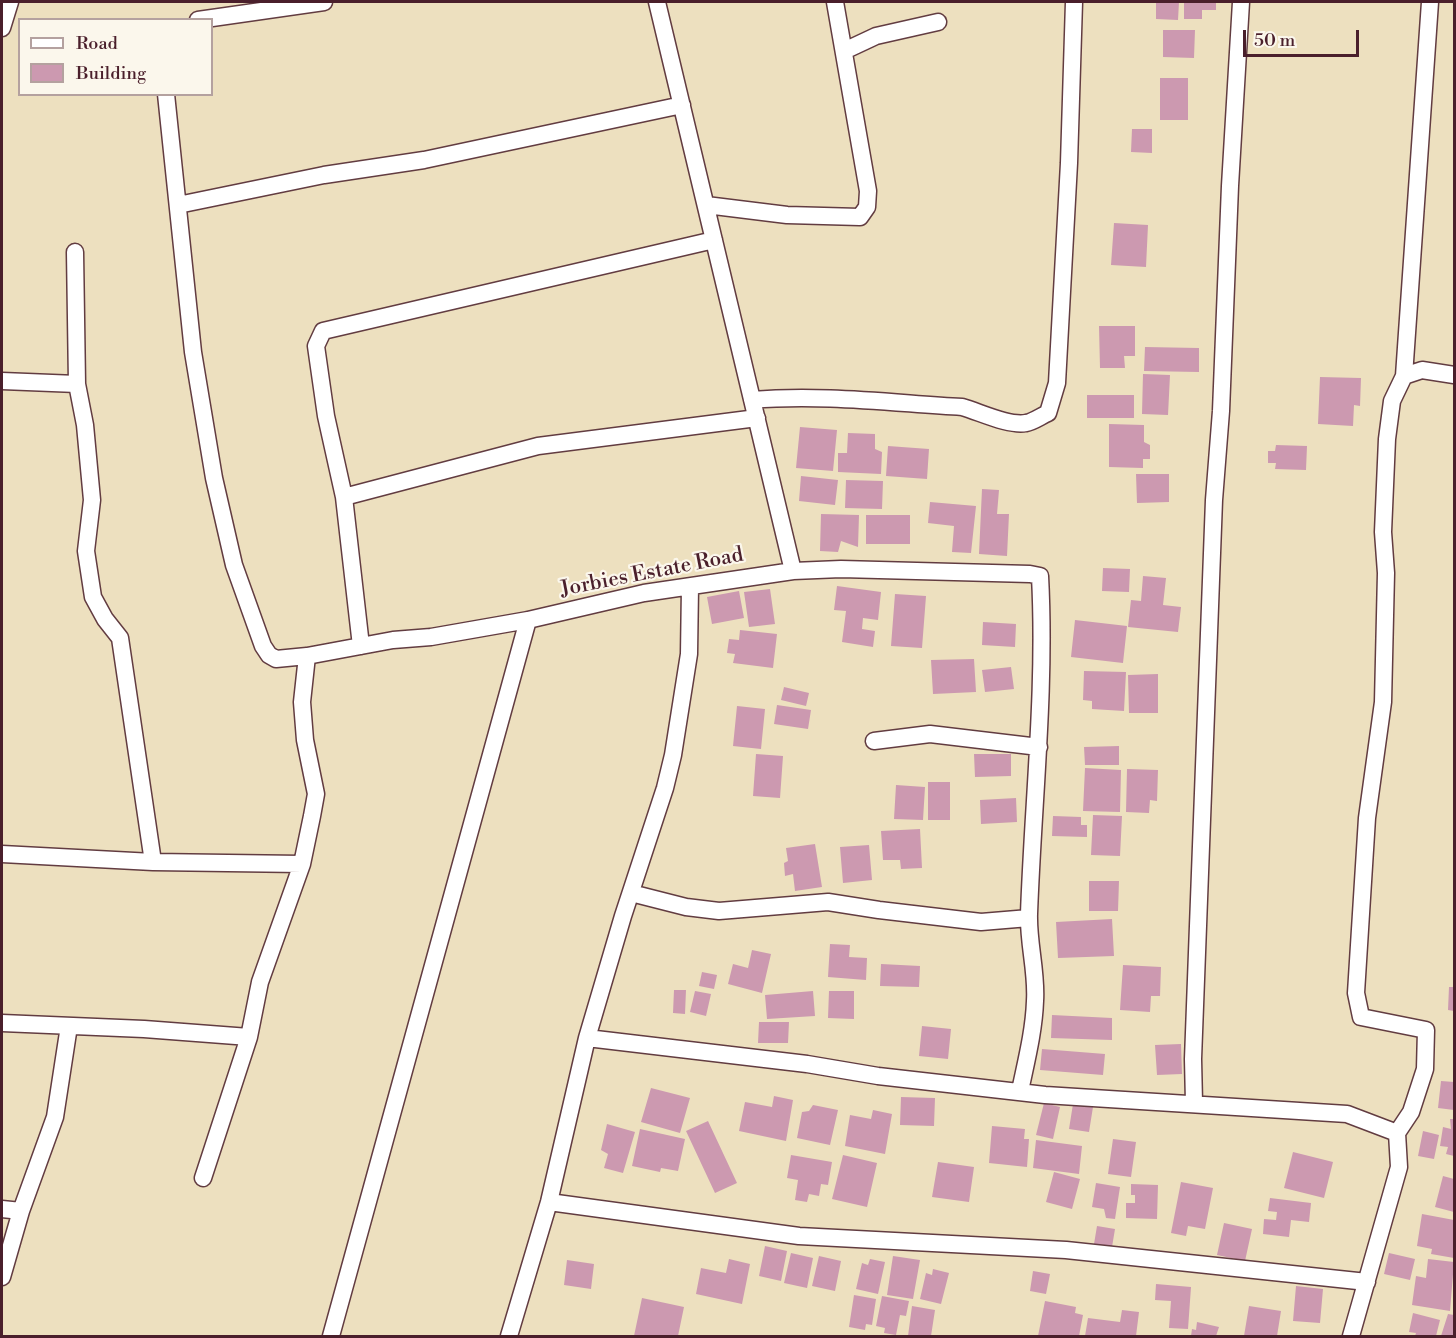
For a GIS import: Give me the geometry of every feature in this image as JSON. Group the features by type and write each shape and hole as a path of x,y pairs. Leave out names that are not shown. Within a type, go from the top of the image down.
{"street":[{"path":"2,28 10,2"},
{"path":"212,18 324,2"},
{"path":"657,2 793,571"},
{"path":"706,205 787,215 860,217 867,207 868,191 835,2"},
{"path":"752,400 782,397 813,398 962,407 1006,422 1026,423 1048,413 1057,383 1069,163 1074,2"},
{"path":"1194,1103 1193,1059 1214,500 1222,389 1230,186 1241,2"},
{"path":"1351,1336 1400,1167 1397,1133 1411,1112 1425,1069 1426,1030 1361,1017 1356,993 1366,818 1383,702 1386,573 1383,532 1387,439 1392,401 1404,376 1430,2"},
{"path":"843,51 876,36 938,22"},
{"path":"166,96 178,205 324,175 424,160 682,105"},
{"name":"Jorbies Estate Road","path":"178,205 193,352 214,478 234,565 268,655 276,659 307,656 528,621 644,593 793,571 841,569 1030,574 1040,576 1039,747"},
{"path":"361,646 344,497 326,416 316,346 323,331 714,240"},
{"path":"75,252 76,384 85,425 92,500 87,551 93,597 105,619 120,638 153,862"},
{"path":"1404,376 1422,370 1455,375"},
{"path":"2,381 76,384"},
{"path":"344,497 538,446 757,418"},
{"path":"509,1336 549,1202 587,1038 665,788 673,755 689,654 690,587"},
{"path":"331,1336 528,621"},
{"path":"203,1178 249,1037 260,982 302,864 316,794 305,740 302,702 307,656"},
{"path":"874,741 930,734 1039,747 1029,918 1035,1000 1028,1054 1020,1091"},
{"path":"2,854 153,862 302,864"},
{"path":"632,892 686,907 719,911 828,902 981,922 1029,918"},
{"path":"2,1023 249,1037"},
{"path":"2,1277 21,1211 55,1117 69,1026"},
{"path":"587,1038 1045,1095 1347,1114 1397,1133"},
{"path":"549,1202 799,1236 1066,1250 1367,1282"},
{"path":"2,1209 21,1211"}],"building":[{"path":"1156,2 1179,2 1178,20 1156,19"},
{"path":"1184,2 1216,2 1216,10 1202,10 1202,19 1184,19"},
{"path":"1163,30 1195,30 1194,58 1163,57"},
{"path":"1160,78 1188,78 1188,120 1160,120"},
{"path":"1132,129 1152,129 1152,153 1131,152"},
{"path":"1114,223 1148,225 1146,267 1111,265"},
{"path":"1099,326 1135,326 1135,356 1124,356 1125,368 1100,368"},
{"path":"1145,347 1199,348 1199,372 1144,371"},
{"path":"1143,374 1170,375 1168,415 1142,414"},
{"path":"1320,377 1361,378 1360,406 1354,405 1353,426 1318,424"},
{"path":"1087,395 1134,395 1134,418 1087,418"},
{"path":"1109,424 1144,425 1144,442 1150,445 1150,459 1143,459 1143,468 1109,467"},
{"path":"800,427 837,430 833,471 796,468"},
{"path":"848,433 875,434 875,449 882,452 881,474 838,472 838,453 847,453"},
{"path":"1276,445 1307,446 1306,470 1275,469 1276,463 1268,463 1268,451 1275,451"},
{"path":"888,446 929,449 927,479 886,476"},
{"path":"1136,474 1169,474 1169,502 1137,503"},
{"path":"801,476 838,480 835,505 799,501"},
{"path":"846,480 883,481 882,509 845,508"},
{"path":"982,489 999,490 997,514 1009,514 1007,556 979,554"},
{"path":"930,502 976,506 971,553 952,552 954,526 928,523"},
{"path":"821,514 859,515 858,547 841,541 838,552 820,551"},
{"path":"866,515 910,515 910,544 866,544"},
{"path":"1103,568 1130,569 1129,592 1102,591"},
{"path":"1143,576 1166,578 1163,605 1181,607 1178,632 1128,627 1131,600 1141,601"},
{"path":"837,586 881,592 878,620 863,618 862,629 875,631 873,647 842,642 846,611 834,610"},
{"path":"770,589 775,624 749,627 744,592"},
{"path":"739,591 744,618 712,624 707,597"},
{"path":"895,594 926,596 922,648 891,646"},
{"path":"1075,620 1127,626 1123,663 1071,657"},
{"path":"983,622 1016,624 1015,647 982,645"},
{"path":"740,630 777,634 773,668 733,663 735,654 727,653 729,639 739,640"},
{"path":"974,659 976,692 933,694 931,660"},
{"path":"1011,667 1014,689 985,692 982,670"},
{"path":"1084,671 1126,672 1124,711 1092,709 1092,701 1083,700"},
{"path":"1158,674 1158,713 1129,713 1128,675"},
{"path":"784,687 809,693 806,706 781,700"},
{"path":"777,705 811,710 808,729 774,724"},
{"path":"737,706 765,709 761,749 733,746"},
{"path":"1119,746 1119,765 1085,765 1084,747"},
{"path":"756,754 783,756 780,798 753,796"},
{"path":"974,754 1011,754 1011,776 975,777"},
{"path":"1085,768 1121,770 1120,812 1083,811"},
{"path":"1127,769 1158,770 1157,801 1150,800 1149,813 1126,812"},
{"path":"928,782 950,782 950,820 928,820"},
{"path":"896,785 925,787 923,820 894,819"},
{"path":"1016,798 1017,822 981,824 980,800"},
{"path":"1093,815 1122,816 1120,856 1091,855"},
{"path":"1053,816 1081,817 1081,825 1087,825 1087,837 1052,836"},
{"path":"920,829 922,868 901,869 900,860 883,860 881,831"},
{"path":"815,844 822,887 795,891 793,874 785,876 784,863 788,861 786,848"},
{"path":"869,845 872,880 843,883 840,847"},
{"path":"1089,881 1119,881 1118,911 1089,911"},
{"path":"1112,919 1114,956 1058,958 1056,922"},
{"path":"830,944 850,945 849,957 867,958 866,980 828,977"},
{"path":"752,950 771,954 762,993 728,984 733,964 748,968"},
{"path":"881,964 920,966 919,987 880,986"},
{"path":"1123,965 1161,967 1160,996 1151,996 1150,1012 1120,1010"},
{"path":"702,972 717,975 714,989 699,986"},
{"path":"1449,987 1454,987 1454,1011 1448,1010"},
{"path":"674,990 686,990 685,1014 673,1013"},
{"path":"695,991 711,994 706,1016 690,1012"},
{"path":"813,991 815,1016 767,1019 765,995"},
{"path":"829,991 854,991 854,1019 828,1018"},
{"path":"1052,1015 1112,1018 1112,1040 1051,1038"},
{"path":"759,1022 789,1022 788,1043 758,1043"},
{"path":"922,1026 951,1029 948,1059 919,1056"},
{"path":"1181,1044 1182,1074 1157,1075 1155,1045"},
{"path":"1042,1049 1105,1054 1103,1075 1040,1070"},
{"path":"1441,1081 1454,1082 1454,1110 1438,1108"},
{"path":"651,1088 690,1098 680,1133 641,1122"},
{"path":"774,1096 793,1100 786,1141 739,1131 745,1102 772,1107"},
{"path":"901,1097 935,1098 934,1126 900,1125"},
{"path":"1044,1103 1060,1107 1053,1139 1036,1135"},
{"path":"1073,1104 1093,1107 1089,1132 1069,1129"},
{"path":"813,1105 838,1110 830,1145 797,1138 802,1112 809,1111"},
{"path":"873,1110 892,1114 885,1154 845,1146 850,1115 871,1119"},
{"path":"1450,1119 1454,1119 1454,1156 1446,1154 1448,1147 1440,1146 1443,1127 1451,1129"},
{"path":"708,1121 737,1183 715,1193 686,1131"},
{"path":"607,1124 635,1132 623,1173 604,1168 608,1154 601,1150"},
{"path":"992,1126 1025,1129 1024,1139 1029,1139 1027,1167 989,1163"},
{"path":"640,1129 685,1139 678,1171 661,1168 660,1172 632,1166"},
{"path":"1423,1131 1439,1135 1434,1159 1418,1156"},
{"path":"1113,1139 1136,1142 1131,1177 1108,1174"},
{"path":"1036,1140 1082,1146 1079,1174 1033,1168"},
{"path":"1293,1152 1333,1162 1324,1198 1284,1188"},
{"path":"791,1155 832,1162 828,1185 821,1184 819,1196 809,1194 807,1202 795,1200 798,1180 787,1178"},
{"path":"843,1155 877,1163 867,1207 832,1199"},
{"path":"938,1162 974,1167 969,1202 932,1197"},
{"path":"1054,1172 1080,1179 1072,1209 1046,1202"},
{"path":"1443,1176 1454,1179 1454,1212 1435,1207"},
{"path":"1181,1182 1213,1188 1205,1229 1188,1226 1186,1236 1171,1233"},
{"path":"1096,1183 1120,1187 1115,1219 1106,1218 1104,1209 1092,1207"},
{"path":"1131,1184 1158,1185 1157,1219 1126,1218 1126,1203 1135,1203 1135,1195 1131,1195"},
{"path":"1270,1198 1311,1203 1309,1222 1291,1220 1289,1237 1263,1234 1264,1219 1276,1220 1277,1212 1268,1211"},
{"path":"1422,1214 1454,1220 1454,1258 1431,1254 1432,1249 1417,1246"},
{"path":"1224,1223 1252,1229 1245,1261 1217,1255"},
{"path":"1097,1226 1115,1229 1112,1247 1094,1244"},
{"path":"765,1246 787,1251 781,1281 759,1276"},
{"path":"791,1253 813,1258 807,1288 784,1283"},
{"path":"1389,1253 1415,1259 1410,1280 1384,1274"},
{"path":"819,1256 841,1261 835,1291 812,1286"},
{"path":"893,1256 920,1260 913,1299 887,1295"},
{"path":"729,1259 750,1264 742,1304 696,1294 701,1268 726,1273"},
{"path":"870,1259 885,1262 878,1294 856,1289 862,1263 868,1265"},
{"path":"1428,1259 1454,1262 1450,1311 1412,1305 1416,1276 1426,1278"},
{"path":"567,1260 594,1264 591,1289 564,1285"},
{"path":"933,1269 949,1273 941,1304 920,1299 926,1273 932,1275"},
{"path":"1033,1271 1050,1274 1046,1294 1030,1291"},
{"path":"1156,1284 1191,1287 1188,1329 1169,1328 1171,1301 1155,1300"},
{"path":"1296,1286 1323,1289 1320,1323 1293,1321"},
{"path":"854,1295 876,1299 872,1325 866,1324 865,1330 849,1327"},
{"path":"882,1296 909,1301 906,1316 900,1315 896,1335 884,1333 885,1328 876,1326"},
{"path":"642,1298 684,1307 678,1336 634,1336"},
{"path":"1045,1301 1076,1307 1075,1313 1083,1315 1079,1336 1038,1336"},
{"path":"912,1306 935,1310 931,1336 908,1336"},
{"path":"1249,1306 1281,1311 1277,1336 1244,1336"},
{"path":"1122,1310 1139,1312 1136,1336 1085,1336 1088,1318 1120,1322"},
{"path":"1413,1313 1440,1320 1436,1336 1415,1336 1416,1333 1409,1332"},
{"path":"1448,1314 1454,1315 1454,1336 1441,1336"},
{"path":"1197,1322 1219,1327 1216,1336 1191,1336 1192,1329 1196,1330"}]}
